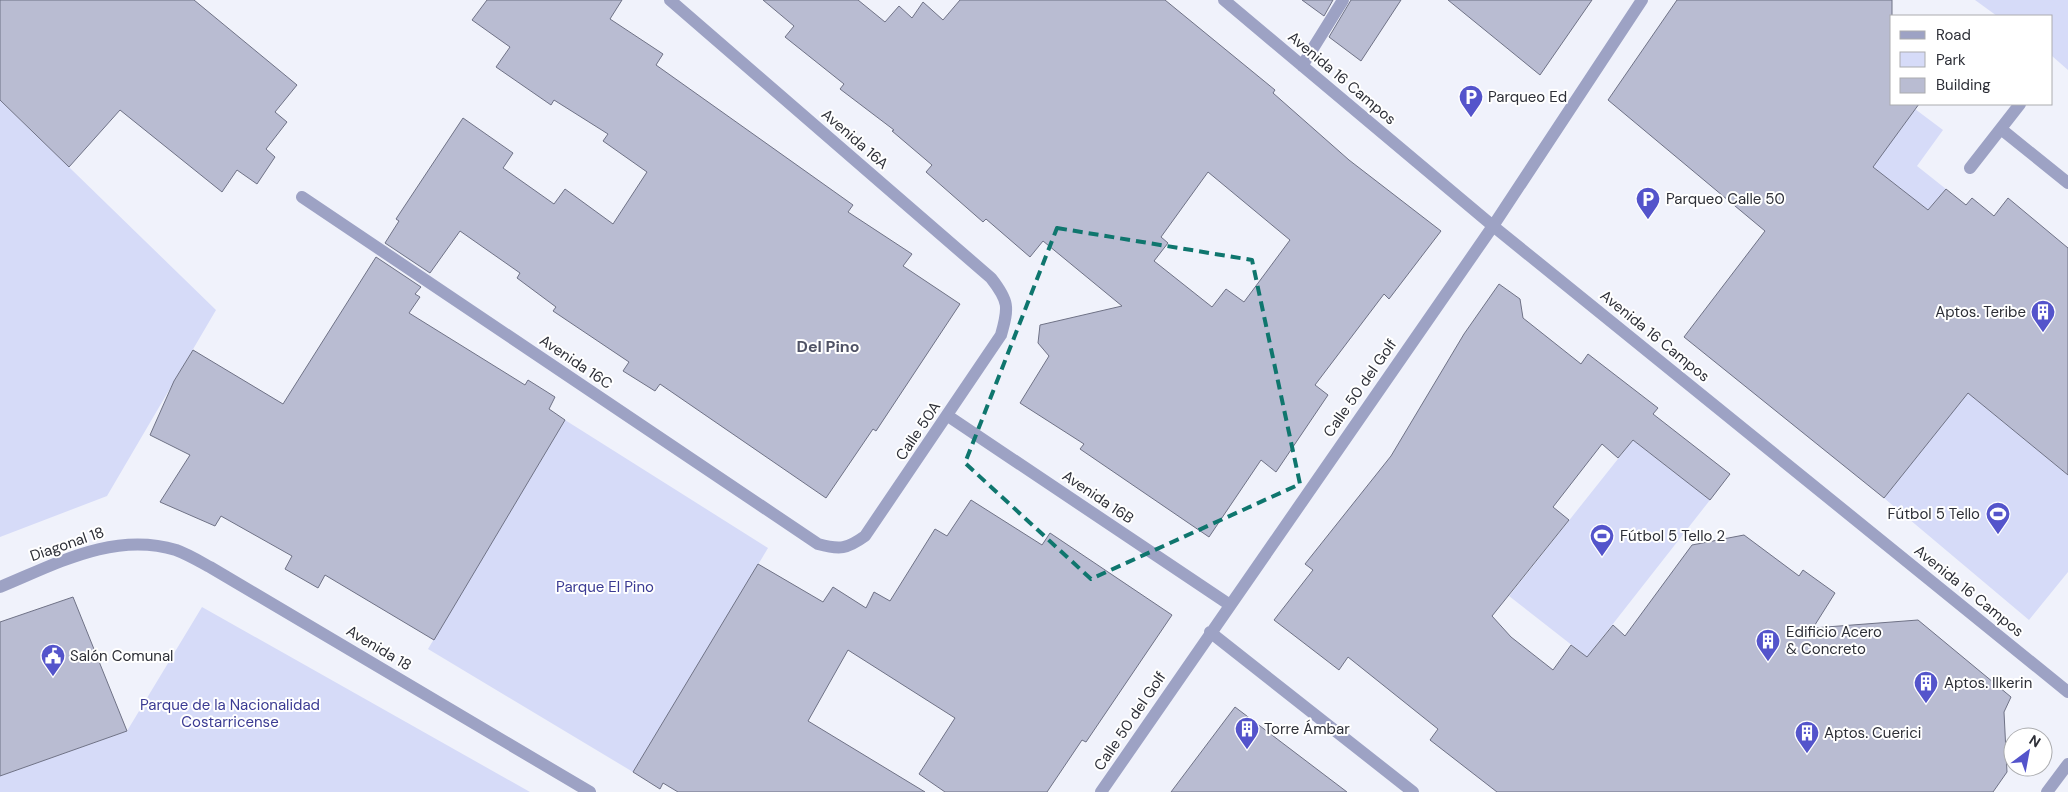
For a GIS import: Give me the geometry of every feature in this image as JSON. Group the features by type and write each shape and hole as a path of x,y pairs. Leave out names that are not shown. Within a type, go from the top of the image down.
{"street":[{"name":"Avenida 16A","path":"670,0 991,278 1002,292 1008,311"},
{"name":"Avenida 16 Campos","path":"1224,0 1493,226 2068,692"},
{"path":"1302,66 1343,0"},
{"name":"Calle 50 del Golf","path":"1101,792 1493,226 1642,0"},
{"path":"1970,168 2019,105"},
{"path":"2001,129 2068,183"},
{"name":"Avenida 16C","path":"302,197 818,544 834,548"},
{"name":"Calle 50A","path":"834,548 850,547 865,536 1001,335 1008,311"},
{"name":"Avenida 16B","path":"948,416 1230,605"},
{"name":"Diagonal 18","path":"0,587 83,554 116,544 147,544"},
{"name":"Avenida 18","path":"147,544 177,551 210,567 590,792"},
{"path":"1210,632 1413,792"},
{"path":"2047,792 2068,764"}],"highlighted area":[{"path":"1057,228 1252,260 1300,484 1091,579 965,463"}],"green space":[{"path":"1975,0 2068,0 2068,70 2053,57 2053,15 1996,15"},
{"path":"1786,99 1898,133 1915,109 1943,130 1917,166 1946,189 1928,210"},
{"path":"0,100 216,310 107,496 0,537"},
{"name":"Fútbol 5 Tello","path":"1968,393 2068,475 2068,572 2029,620 1884,498"},
{"name":"Parque El Pino","path":"565,420 768,548 633,772 428,649"},
{"name":"Fútbol 5 Tello 2","path":"1633,440 1710,500 1587,657 1509,596"},
{"name":"Parque de la Nacionalidad Costarricense","path":"202,607 530,792 0,792 0,776 127,731"}],"building":[{"path":"0,0 194,0 297,85 275,112 287,122 266,149 275,157 257,184 237,170 222,192 120,110 69,167 0,100"},
{"path":"487,0 622,0 610,19 663,54 656,65 853,205 848,212 912,254 903,266 960,304 876,431 873,429 826,498 660,384 655,391 623,371 629,362 553,311 556,307 517,278 520,273 460,231 430,273 385,243 399,221 396,219 463,118 513,153 503,168 554,204 565,189 613,224 647,172 603,141 608,134 554,100 551,105 496,67 510,47 472,20"},
{"path":"763,0 858,0 885,22 899,6 912,18 923,2 943,20 960,0 1165,0 1275,90 1273,93 1349,160 1441,231 1389,299 1384,294 1315,385 1328,395 1276,472 1261,460 1209,537 1080,449 1084,444 1020,403 1049,356 1038,343 1040,325 1122,306 1043,241 1030,257 986,219 983,222 926,172 932,165 892,131 894,130 840,89 844,84 785,37 794,26","holes":["1208,172 1290,240 1244,302 1226,289 1212,307 1154,261 1168,243 1161,237"]},
{"path":"1302,0 1333,0 1324,16"},
{"path":"1351,0 1401,0 1361,61 1329,37"},
{"path":"1448,0 1592,0 1540,75"},
{"path":"1677,0 1892,0 1892,15 1890,15 1890,105 1918,105 1873,167 1928,210 1946,189 1966,205 1972,198 1994,216 2008,198 2068,248 2068,475 1968,393 1884,498 1684,337 1765,231 1608,100"},
{"path":"376,257 421,287 415,294 420,297 409,313 525,385 528,380 555,397 549,409 565,420 434,640 325,575 318,588 285,569 292,556 221,516 215,526 160,502 190,455 150,435 174,381 193,350 283,404"},
{"path":"1499,284 1520,299 1523,318 1581,364 1588,354 1658,408 1653,414 1730,474 1710,500 1633,440 1618,458 1602,444 1553,507 1569,520 1492,616 1511,637 1553,670 1571,645 1587,657 1613,625 1625,636 1692,545 1744,535 1799,576 1803,570 1835,593 1813,628 1918,620 2011,697 2004,712 2004,777 1993,792 1497,792 1430,740 1438,729 1348,657 1339,670 1274,620 1313,570 1305,564 1391,456 1464,334"},
{"path":"971,500 1042,545 1050,533 1172,615 1086,742 1082,740 1047,792 945,792 919,774 955,718 848,650 808,721 925,792 678,792 663,783 660,789 633,772 758,564 823,602 833,587 866,608 874,592 890,601 935,529 947,536"},
{"name":"Salón Comunal","path":"73,597 127,731 0,776 0,622"},
{"name":"Torre Ámbar","path":"1235,707 1347,792 1171,792"}],"place":[{"name":"Parqueo Ed","path":"1471,118"},
{"name":"Parqueo Calle 50","path":"1648,220"},
{"name":"Aptos. Teribe","path":"2043,333"},
{"name":"Fútbol 5 Tello","path":"1998,535"},
{"name":"Fútbol 5 Tello 2","path":"1602,557"},
{"name":"Edificio Acero & Concreto","path":"1768,662"},
{"name":"Salón Comunal","path":"53,677"},
{"name":"Aptos. Ilkerin","path":"1926,704"},
{"name":"Torre Ámbar","path":"1247,750"},
{"name":"Aptos. Cuerici","path":"1807,754"}],"district":[{"name":"Del Pino","path":"828,346"}]}
